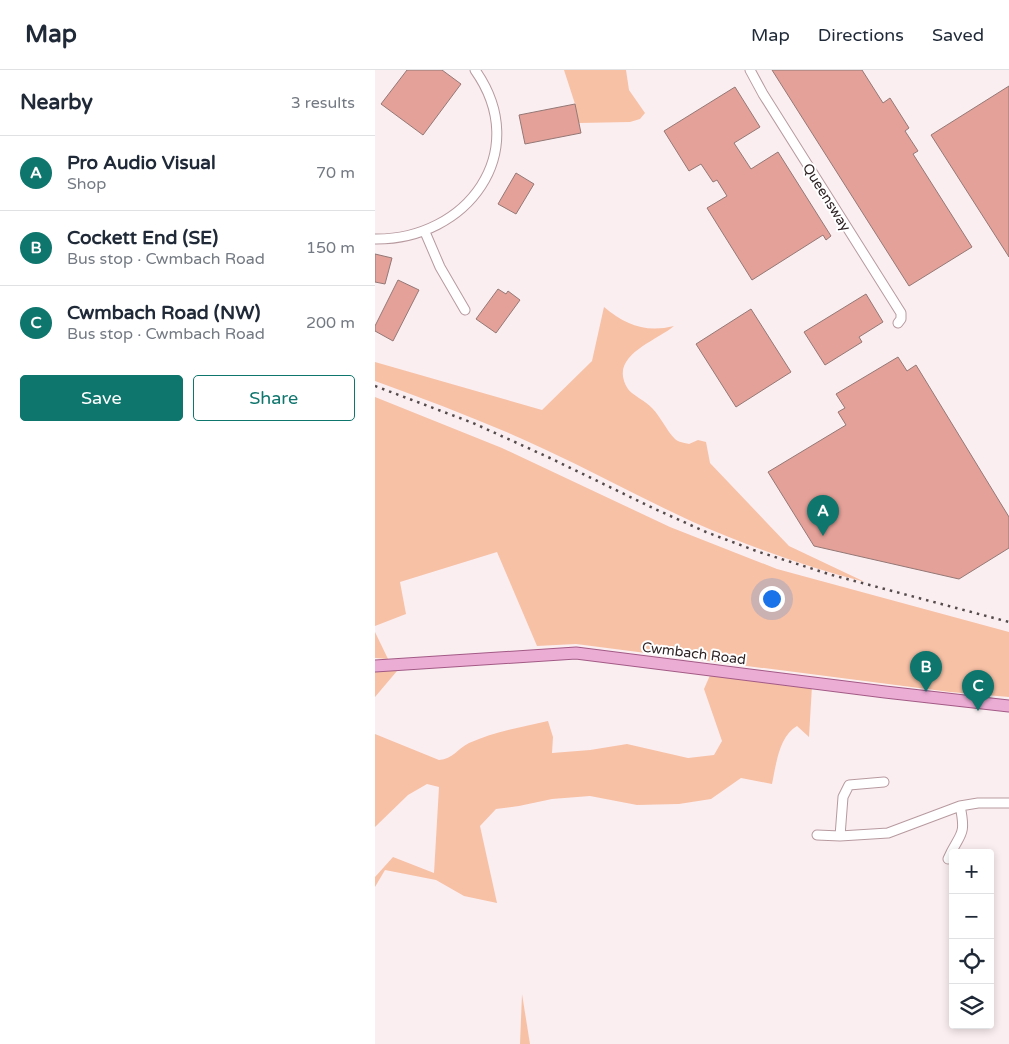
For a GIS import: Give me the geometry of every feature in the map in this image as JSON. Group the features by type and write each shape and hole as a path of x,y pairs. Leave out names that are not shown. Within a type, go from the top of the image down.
{"main road":[{"name":"Cwmbach Road","path":"375,666 576,653 1009,706"}],"street":[{"path":"375,239 400,238 425,232 448,219 464,206 480,188 491,169 496,146 495,116 484,84 475,70"},
{"name":"Queensway","path":"750,70 763,94 901,313 901,319 898,323"},
{"path":"425,232 440,267 465,310"},
{"path":"840,836 843,798 849,785 884,782"},
{"path":"817,835 840,836 888,833 960,806 978,803 1009,803"},
{"path":"948,859 953,847 962,836 964,822 960,806"}],"shaded area":[{"path":"564,70 626,70 629,90 645,113 640,119 630,122 579,123"},
{"path":"604,307 620,319 636,326 654,329 674,326 636,351 628,359 624,367 623,377 628,389 652,408 675,439 689,444 698,440 706,442 710,463 789,546 865,582 799,563 714,531 523,439 375,381 375,362 542,410 592,361"},
{"path":"375,397 502,448 670,527 777,569 1009,632 1009,697 950,692 576,644 537,646 497,552 400,582 406,614 375,626"},
{"path":"375,632 388,659 375,658"},
{"path":"375,670 397,671 375,697"},
{"path":"711,673 812,686 809,737 797,726 786,737 779,752 772,784 741,778 711,799 679,804 637,805 590,796 552,799 496,809 480,826 497,903 464,896 436,880 385,870 375,887 375,877 393,857 434,873 439,787 427,784 408,795 375,827 375,734 439,760 448,758 465,745 478,739 548,721 553,737 552,753 590,750 627,744 688,758 714,755 722,741 704,689"},
{"path":"522,994 530,1044 520,1044"}],"building":[{"path":"407,70 442,70 461,84 423,135 381,104"},
{"path":"772,70 862,70 883,103 890,98 909,128 905,131 918,151 913,154 972,247 909,286"},
{"path":"1009,86 1009,257 931,135"},
{"path":"735,87 760,127 734,143 751,169 778,152 831,236 826,240 823,235 752,280 707,208 727,196 717,180 713,182 701,164 689,171 664,131"},
{"path":"575,104 581,133 525,144 519,115"},
{"path":"516,173 534,184 516,214 498,204"},
{"path":"375,254 392,258 385,284 375,282"},
{"path":"398,280 419,290 393,341 375,331 375,326"},
{"path":"498,289 506,294 508,291 520,300 496,333 476,319"},
{"path":"866,294 883,322 859,337 862,342 825,365 804,332"},
{"path":"751,309 791,372 736,407 696,344"},
{"path":"898,357 907,371 916,365 1009,517 1009,548 959,579 814,546 768,472 846,425 838,412 845,408 836,394"}],"railway":[{"path":"375,386 473,423 655,509 706,532 759,552 832,575 1009,622"}],"place":[{"name":"Pro Audio Visual","path":"823,536"},
{"name":"Cockett End (SE)","path":"926,692"},
{"name":"Cwmbach Road (NW)","path":"978,711"}]}
